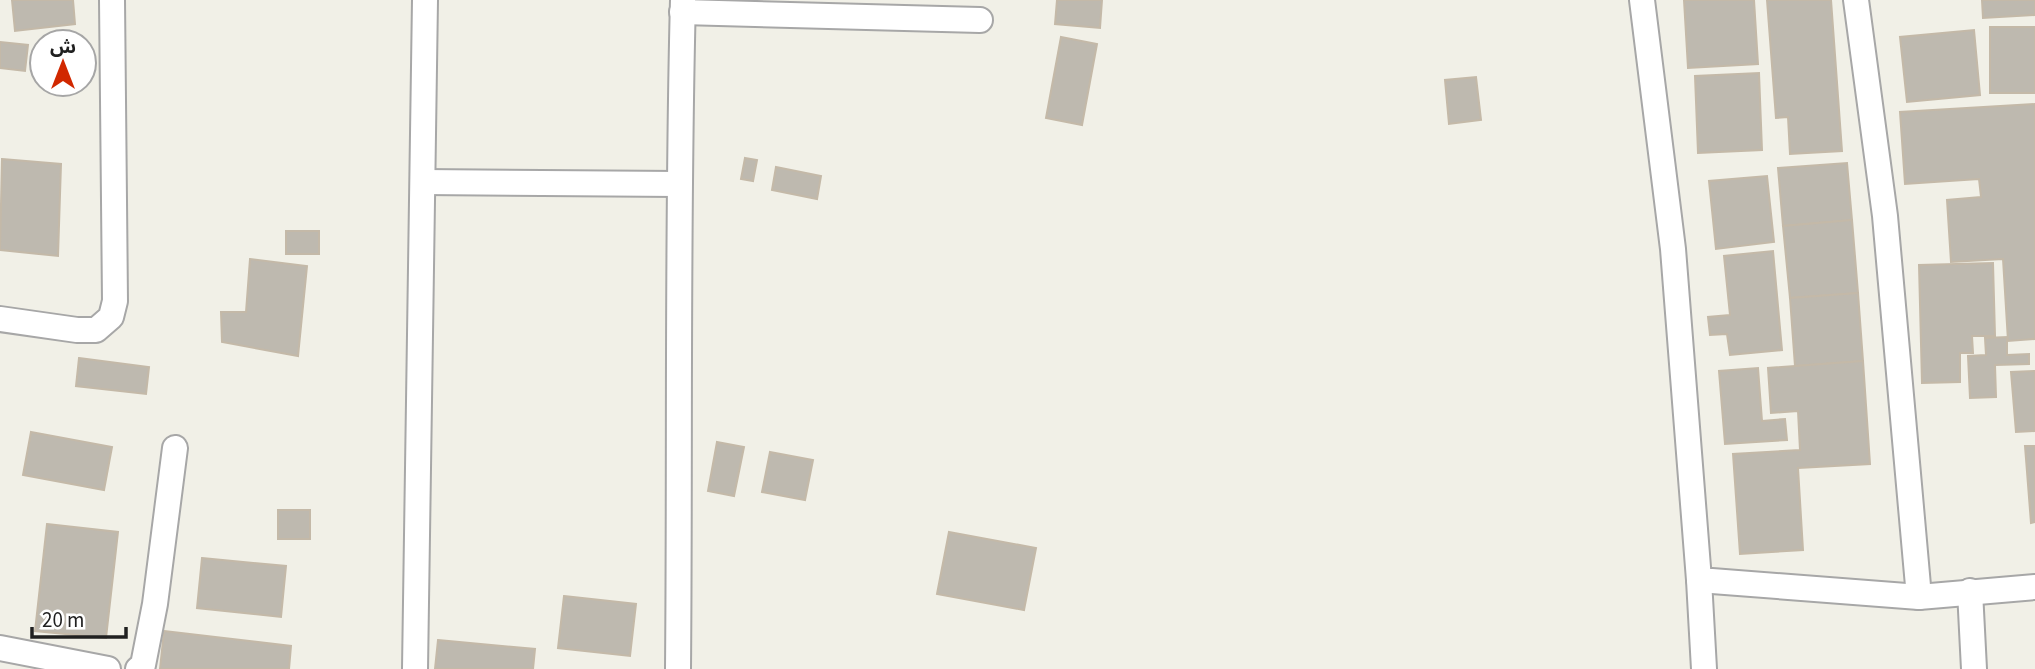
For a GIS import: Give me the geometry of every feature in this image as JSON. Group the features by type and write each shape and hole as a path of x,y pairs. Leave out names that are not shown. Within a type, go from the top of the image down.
{"street":[{"path":"0,319 77,330 96,330 111,317 115,301 112,0"},
{"path":"415,669 425,0"},
{"path":"1642,0 1673,249 1704,669"},
{"path":"1856,0 1885,216 1919,597"},
{"path":"678,669 678,184 682,6 980,20"},
{"path":"422,182 678,184"},
{"path":"138,669 143,665 155,604 175,448"},
{"path":"1699,580 1919,597 2035,587"},
{"path":"1970,592 1974,669"},
{"path":"0,648 108,669"}],"building":[{"path":"12,0 73,0 75,24 15,31"},
{"path":"1057,0 1102,0 1100,28 1055,24"},
{"path":"1684,0 1754,0 1758,64 1688,68"},
{"path":"1767,0 1831,0 1842,151 1790,154 1788,117 1776,118"},
{"path":"1982,0 2035,0 2035,15 1983,18"},
{"path":"1990,27 2035,27 2035,93 1990,93"},
{"path":"1974,30 1980,95 1907,102 1900,37"},
{"path":"1061,37 1097,44 1082,125 1046,118"},
{"path":"0,42 28,45 25,71 0,68"},
{"path":"1759,73 1762,150 1698,153 1695,76"},
{"path":"1476,77 1481,120 1449,124 1445,80"},
{"path":"2035,104 2035,339 2008,341 2003,259 1951,262 1947,200 1981,197 1979,179 1905,184 1900,112"},
{"path":"745,158 757,160 753,181 741,179"},
{"path":"2,159 61,164 58,256 0,250"},
{"path":"1847,163 1852,220 1783,226 1778,168"},
{"path":"776,167 821,176 817,199 772,190"},
{"path":"1767,176 1774,242 1716,249 1709,181"},
{"path":"1852,220 1858,293 1790,298 1783,226"},
{"path":"286,231 319,231 319,254 286,254"},
{"path":"1773,251 1782,350 1730,355 1727,334 1710,335 1708,317 1730,315 1724,256"},
{"path":"250,259 307,266 298,356 222,342 221,312 246,312"},
{"path":"1993,263 1995,336 1972,336 1973,353 1960,353 1960,382 1922,383 1919,265"},
{"path":"1858,293 1863,361 1795,366 1790,298"},
{"path":"2007,337 2007,355 2029,354 2029,364 1995,365 1996,397 1970,398 1968,356 1986,355 1985,338"},
{"path":"79,358 149,367 146,394 76,386"},
{"path":"1863,361 1870,464 1798,468 1803,550 1740,554 1733,454 1800,450 1798,411 1771,413 1768,368"},
{"path":"1758,368 1762,421 1785,419 1787,440 1725,444 1719,371"},
{"path":"2035,371 2035,431 2016,432 2011,372"},
{"path":"31,432 112,447 104,490 23,475"},
{"path":"717,442 744,447 734,496 708,491"},
{"path":"2025,446 2035,446 2035,522 2031,523"},
{"path":"770,452 813,460 805,500 762,492"},
{"path":"278,510 310,510 310,539 278,539"},
{"path":"47,524 118,532 106,638 35,631"},
{"path":"949,532 1036,548 1024,610 937,594"},
{"path":"202,558 286,566 281,617 197,608"},
{"path":"564,596 636,604 630,656 558,648"},
{"path":"164,631 291,646 289,669 160,669"},
{"path":"438,640 535,649 533,669 435,669"}]}
